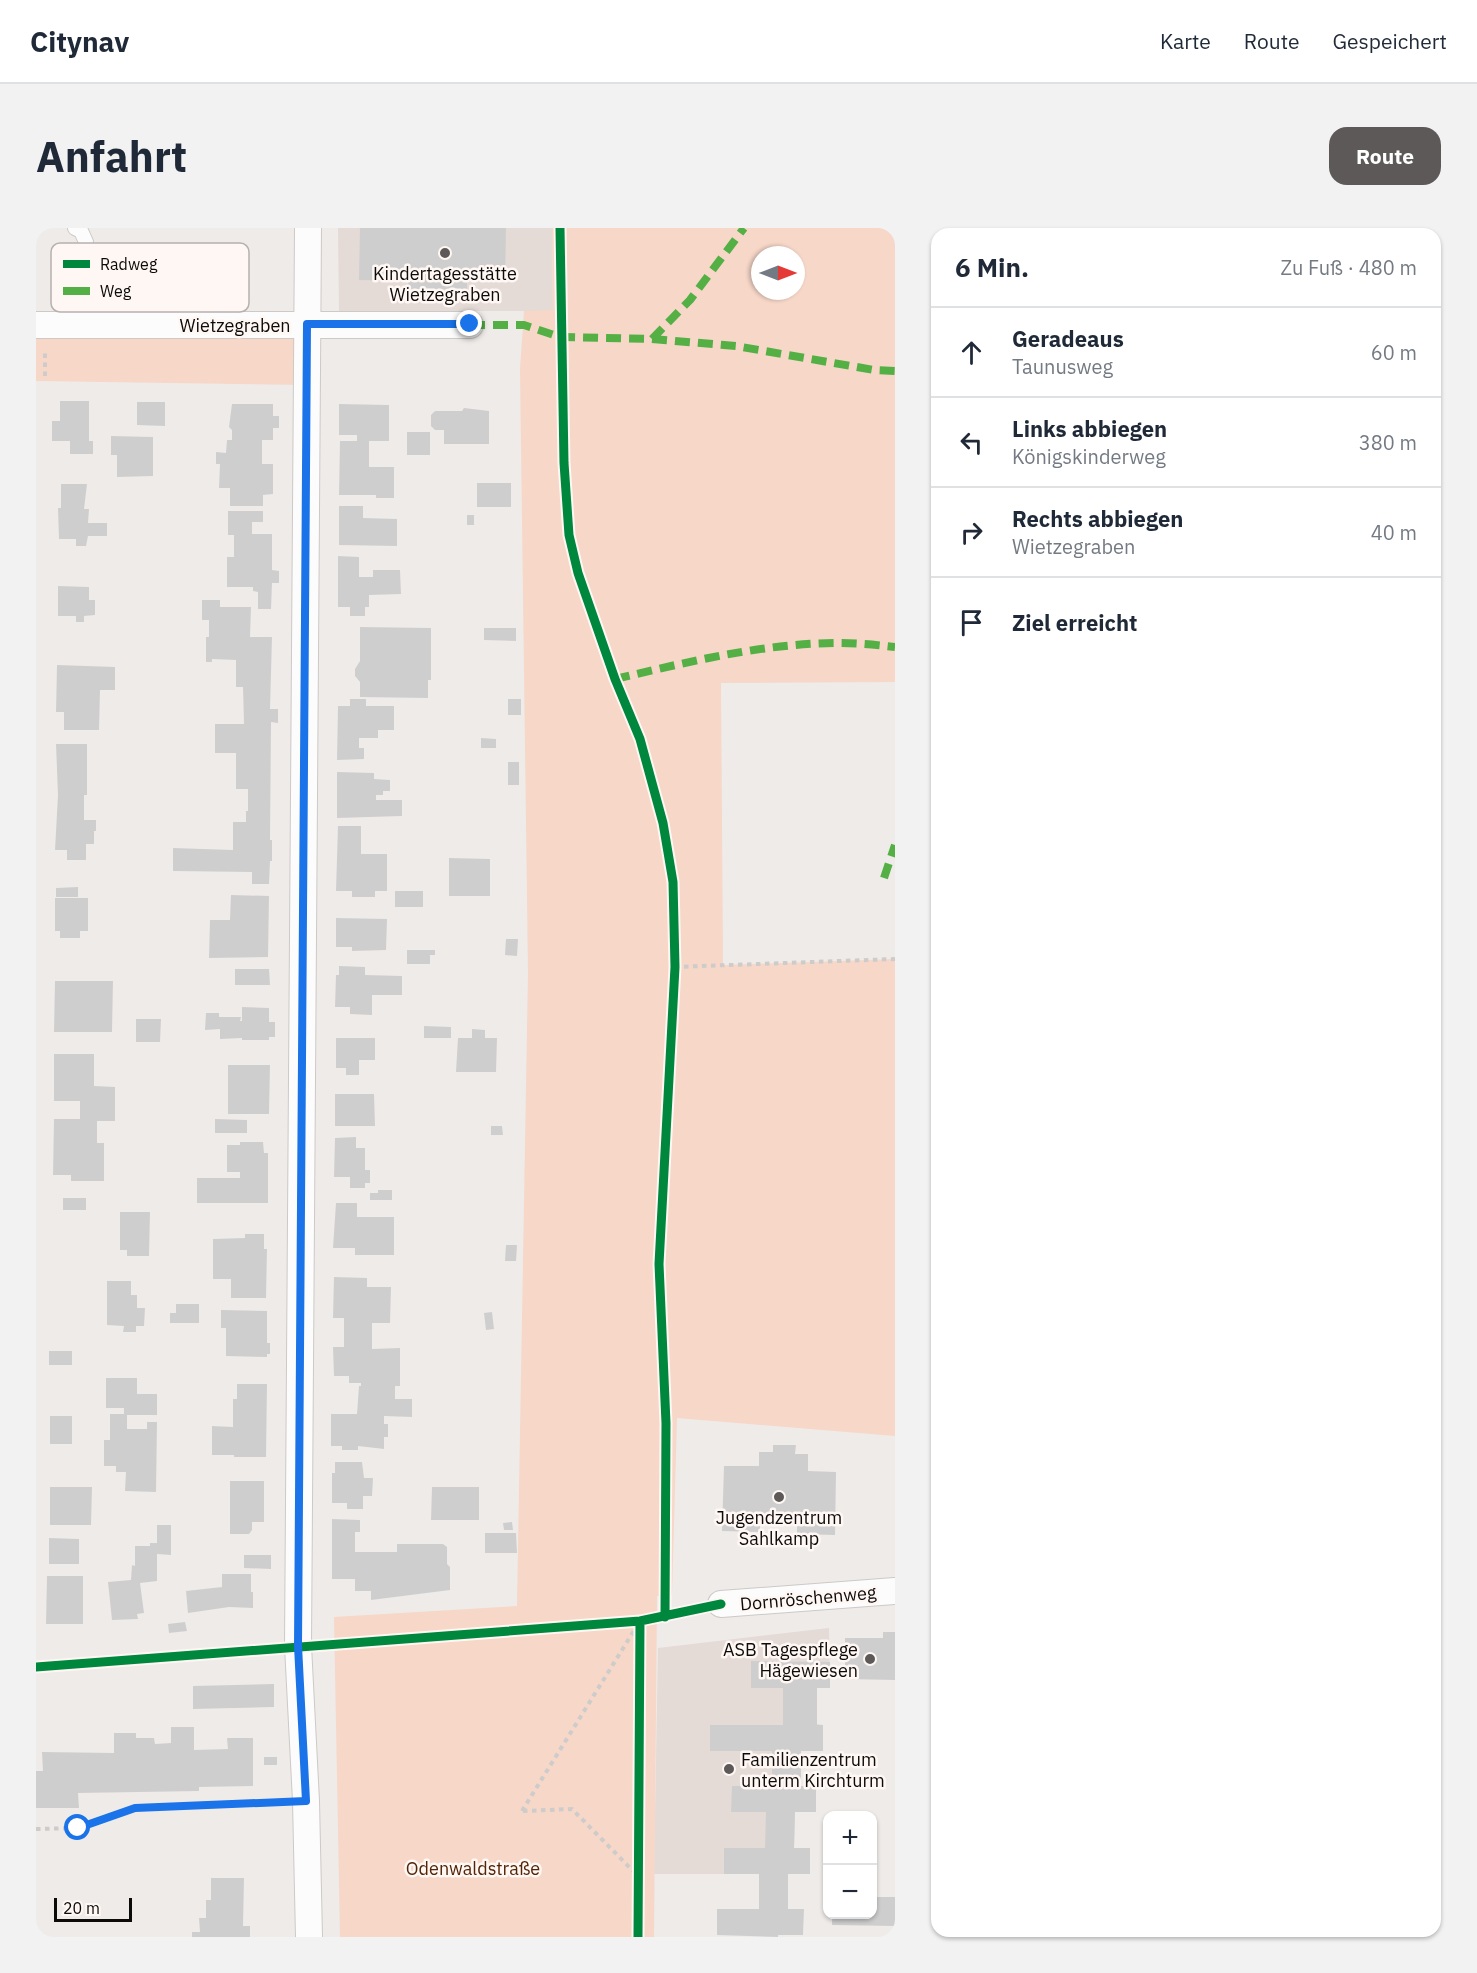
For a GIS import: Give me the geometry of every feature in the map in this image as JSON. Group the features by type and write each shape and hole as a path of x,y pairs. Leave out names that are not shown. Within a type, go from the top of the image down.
{"street":[{"path":"308,228 298,1635 306,1801 309,1937"},
{"name":"Wietzegraben","path":"36,325 470,324"},
{"name":"Dornröschenweg","path":"721,1605 895,1591"}],"lane":[{"path":"75,228 81,231 86,243"},
{"path":"84,312 84,325"}],"path":[{"path":"675,967 895,959"},
{"path":"638,1876 572,1809 522,1811 640,1622"},
{"path":"36,1829 78,1828 135,1808 306,1801"}],"shaded area":[{"name":"Kindertagesstätte Wietzegraben","path":"338,228 552,228 553,311 339,311"},
{"name":"Familienzentrum unterm Kirchturm","path":"829,1628 830,1688 817,1688 817,1724 823,1725 823,1751 801,1751 801,1786 816,1786 816,1812 795,1812 794,1848 810,1848 810,1874 654,1874 658,1648"}],"green space":[{"name":"Odenwaldstraße","path":"552,228 895,228 895,682 721,683 723,965 895,959 895,1436 677,1418 672,1595 657,1596 654,1937 340,1937 334,1617 517,1606 528,973 520,369 524,311 553,310"},
{"path":"36,325 307,325 306,385 36,381"}],"building":[{"path":"360,228 506,228 505,281 467,281 467,290 408,289 408,281 359,280"},
{"path":"60,401 89,401 89,441 93,441 93,454 70,454 70,441 52,441 52,421 60,421"},
{"path":"137,402 165,402 165,426 137,425"},
{"path":"232,404 273,404 273,416 279,416 279,428 273,428 273,440 262,440 262,464 273,464 273,494 263,495 263,506 230,506 230,488 219,488 220,464 216,464 216,452 226,453 227,440 232,440 232,430 229,427"},
{"path":"339,404 389,405 389,441 369,441 369,467 394,467 394,498 376,498 376,495 339,495 340,441 357,441 357,435 339,435"},
{"path":"464,408 489,411 489,444 444,444 444,430 435,430 431,426 431,415 435,411 462,411"},
{"path":"407,432 430,432 430,455 407,455"},
{"path":"111,436 153,437 153,476 117,477 117,455 111,455"},
{"path":"477,483 511,483 511,507 477,507"},
{"path":"61,484 87,484 84,509 89,509 88,523 107,523 107,536 88,536 86,546 76,546 76,539 59,539 58,508 61,508"},
{"path":"339,506 363,506 363,518 397,519 397,546 339,545"},
{"path":"228,511 263,511 263,522 252,522 252,534 272,534 272,570 279,571 279,583 272,583 271,609 258,609 258,592 253,591 253,587 227,587 227,557 234,557 234,535 228,535"},
{"path":"467,515 474,515 474,525 467,525"},
{"path":"338,556 359,557 359,577 373,577 373,570 400,570 401,594 369,595 369,607 365,607 365,616 350,616 350,607 338,607"},
{"path":"58,586 89,587 89,600 95,600 95,615 84,616 84,622 76,622 76,616 58,616"},
{"path":"202,600 220,600 220,607 251,607 250,637 272,637 270,709 278,709 278,723 271,722 270,840 272,840 272,861 270,861 269,884 252,884 252,872 173,871 173,848 233,850 233,822 246,822 246,811 248,811 248,789 236,789 236,753 215,753 215,724 244,724 243,687 236,687 236,660 212,659 212,662 206,662 209,620 202,620"},
{"path":"360,627 431,628 431,680 428,680 428,698 360,697 360,682 355,676 355,669 360,661"},
{"path":"484,628 516,628 516,641 484,640"},
{"path":"57,665 115,667 115,690 100,690 99,730 64,730 64,712 56,712"},
{"path":"350,699 366,699 366,706 394,706 394,730 378,730 378,738 359,738 359,748 364,748 364,759 337,760 338,706 350,706"},
{"path":"508,699 521,699 521,715 508,715"},
{"path":"481,738 496,739 496,748 481,748"},
{"path":"56,744 87,744 87,795 84,795 84,820 96,820 96,831 94,831 94,844 86,844 86,860 67,860 67,850 55,850 58,795"},
{"path":"508,762 519,762 519,785 508,785"},
{"path":"337,772 374,773 374,779 390,780 390,791 383,791 383,795 376,795 376,800 402,800 402,816 337,818"},
{"path":"338,826 361,826 361,854 387,854 387,891 375,891 375,897 352,897 352,891 336,891"},
{"path":"449,858 490,859 490,896 449,896"},
{"path":"78,887 78,897 56,897 56,888"},
{"path":"395,891 423,891 423,907 395,907"},
{"path":"231,895 269,896 268,957 209,958 210,920 230,920"},
{"path":"55,898 88,898 88,931 80,931 80,938 60,938 60,931 55,931"},
{"path":"336,918 387,919 386,950 352,951 352,947 336,947"},
{"path":"506,939 518,939 517,956 505,955"},
{"path":"407,950 435,950 435,955 430,955 430,964 407,964"},
{"path":"339,966 365,967 365,975 402,976 402,995 372,995 372,1015 350,1014 350,1007 335,1007 336,975 339,975"},
{"path":"235,969 269,969 270,985 235,985"},
{"path":"55,981 113,981 112,1032 54,1032"},
{"path":"242,1007 269,1008 269,1022 275,1022 275,1037 269,1037 269,1040 220,1039 220,1029 205,1030 206,1013 219,1013 219,1017 241,1017 240,1021 242,1021"},
{"path":"136,1019 161,1019 160,1042 136,1042"},
{"path":"424,1026 451,1027 451,1038 424,1038"},
{"path":"472,1029 485,1030 485,1038 497,1038 496,1072 456,1072 458,1038 472,1038"},
{"path":"336,1038 375,1038 375,1060 359,1060 359,1075 346,1075 346,1068 336,1068"},
{"path":"54,1054 94,1054 94,1086 115,1087 115,1121 97,1121 97,1143 104,1143 104,1181 71,1181 71,1175 53,1175 54,1119 80,1119 80,1101 54,1101"},
{"path":"228,1065 270,1065 269,1114 228,1114"},
{"path":"335,1094 374,1094 375,1126 335,1126"},
{"path":"215,1119 247,1120 247,1133 215,1133"},
{"path":"491,1126 502,1126 503,1135 491,1135"},
{"path":"356,1137 356,1148 365,1148 365,1170 370,1170 370,1183 365,1183 365,1188 350,1188 350,1177 334,1177 335,1138"},
{"path":"240,1142 263,1142 264,1153 268,1153 268,1203 197,1203 197,1178 240,1178 240,1172 227,1172 227,1145 240,1145"},
{"path":"378,1190 392,1190 392,1200 370,1200 370,1193 378,1193"},
{"path":"63,1198 86,1198 86,1210 63,1210"},
{"path":"336,1203 357,1203 357,1217 394,1217 394,1255 355,1255 355,1248 333,1248"},
{"path":"120,1212 150,1212 149,1256 127,1256 127,1250 120,1250"},
{"path":"245,1234 264,1234 264,1249 267,1249 266,1298 231,1298 231,1279 213,1279 213,1239 245,1238"},
{"path":"506,1245 517,1245 516,1261 505,1261"},
{"path":"334,1277 367,1278 367,1287 391,1287 390,1323 372,1323 372,1349 400,1348 400,1386 395,1386 395,1399 412,1399 412,1417 384,1416 384,1424 388,1424 388,1437 384,1437 384,1449 358,1446 358,1450 342,1450 342,1446 331,1446 331,1414 357,1414 359,1386 361,1386 361,1383 349,1383 349,1376 334,1376 333,1347 344,1347 344,1318 333,1318"},
{"path":"107,1281 131,1281 131,1295 137,1295 137,1308 145,1308 144,1326 136,1326 136,1332 123,1332 124,1326 107,1325"},
{"path":"176,1304 199,1304 199,1323 170,1323 170,1313 176,1313"},
{"path":"221,1310 267,1311 267,1343 270,1343 270,1354 267,1354 267,1357 226,1356 226,1328 221,1328"},
{"path":"492,1312 494,1329 486,1330 484,1313"},
{"path":"49,1351 72,1351 72,1365 49,1365"},
{"path":"106,1378 137,1378 137,1394 157,1394 157,1415 127,1415 127,1429 147,1429 147,1422 157,1422 156,1492 125,1491 126,1472 116,1472 116,1466 104,1466 104,1440 110,1440 110,1414 124,1414 124,1408 106,1408"},
{"path":"237,1384 267,1384 266,1457 212,1455 212,1426 233,1427 233,1399 237,1399"},
{"path":"50,1416 72,1416 72,1444 50,1444"},
{"name":"Jugendzentrum Sahlkamp","path":"773,1445 796,1445 795,1454 808,1454 808,1471 836,1472 835,1535 797,1534 797,1523 760,1522 760,1532 722,1531 724,1466 759,1466 759,1452 773,1452"},
{"path":"335,1462 362,1462 364,1478 373,1478 372,1496 363,1496 363,1509 347,1509 347,1503 332,1503 332,1473 335,1473"},
{"path":"230,1481 264,1481 264,1522 252,1522 252,1530 249,1534 230,1534"},
{"path":"50,1487 92,1487 91,1525 50,1525"},
{"path":"432,1487 479,1487 479,1520 431,1520"},
{"path":"332,1519 360,1520 360,1532 355,1532 355,1552 397,1552 397,1544 443,1544 447,1547 450,1590 371,1600 371,1591 355,1591 355,1579 332,1579"},
{"path":"512,1522 513,1530 504,1530 503,1523"},
{"path":"157,1525 171,1525 171,1555 157,1554 157,1581 140,1583 144,1613 137,1614 138,1619 112,1620 108,1582 131,1580 132,1565 135,1566 135,1546 150,1546 150,1543 157,1543"},
{"path":"485,1533 516,1533 517,1553 485,1553"},
{"path":"49,1538 79,1539 79,1564 49,1564"},
{"path":"244,1555 271,1555 271,1569 244,1568"},
{"path":"222,1574 251,1574 253,1608 229,1607 188,1613 186,1591 222,1587"},
{"path":"47,1576 83,1576 83,1624 46,1624"},
{"path":"185,1622 187,1631 169,1633 168,1624"},
{"name":"ASB Tagespflege Hägewiesen","path":"883,1632 895,1632 895,1680 845,1679 845,1638 883,1638"},
{"path":"751,1661 830,1662 830,1688 817,1688 817,1725 823,1725 823,1751 801,1751 801,1786 816,1786 816,1812 795,1812 794,1848 810,1848 810,1874 788,1874 788,1909 804,1909 803,1935 778,1935 778,1937 717,1935 717,1909 759,1909 759,1874 724,1874 724,1848 765,1848 766,1812 731,1812 732,1786 772,1786 772,1751 710,1751 710,1725 783,1725 783,1688 751,1688"},
{"path":"274,1684 274,1707 193,1709 193,1686"},
{"path":"171,1727 194,1727 194,1750 228,1749 227,1738 253,1738 253,1786 199,1787 199,1791 78,1793 79,1808 36,1808 36,1771 43,1771 42,1752 114,1753 114,1733 136,1733 136,1738 154,1738 155,1744 171,1743"},
{"path":"264,1757 277,1757 277,1765 264,1765"},
{"path":"211,1878 244,1878 243,1926 250,1926 250,1937 192,1937 192,1932 200,1932 199,1918 206,1918 206,1900 211,1900"},
{"path":"877,1897 895,1897 895,1926 832,1925 832,1919 877,1919"}],"marked path":[{"path":"652,339 690,300 744,228"},
{"path":"470,325 524,325 560,337 652,339 736,346 874,370 895,371"},
{"path":"615,679 670,666 783,646 839,643 895,647"},
{"path":"884,878 895,845"}],"cycle path":[{"path":"560,228 564,463 569,535 578,573 615,679 640,739 663,823 673,882 675,967 659,1264 666,1423 665,1617"},
{"path":"36,1667 640,1621 721,1604"},
{"path":"638,1937 640,1621"}],"place":[{"name":"Kindertagesstätte Wietzegraben","path":"445,253"},
{"name":"Jugendzentrum Sahlkamp","path":"779,1497"},
{"name":"ASB Tagespflege Hägewiesen","path":"870,1659"},
{"name":"Familienzentrum unterm Kirchturm","path":"729,1769"}],"route":[{"path":"78,1828 135,1808 306,1801 298,1646 307,324 470,324"}]}
